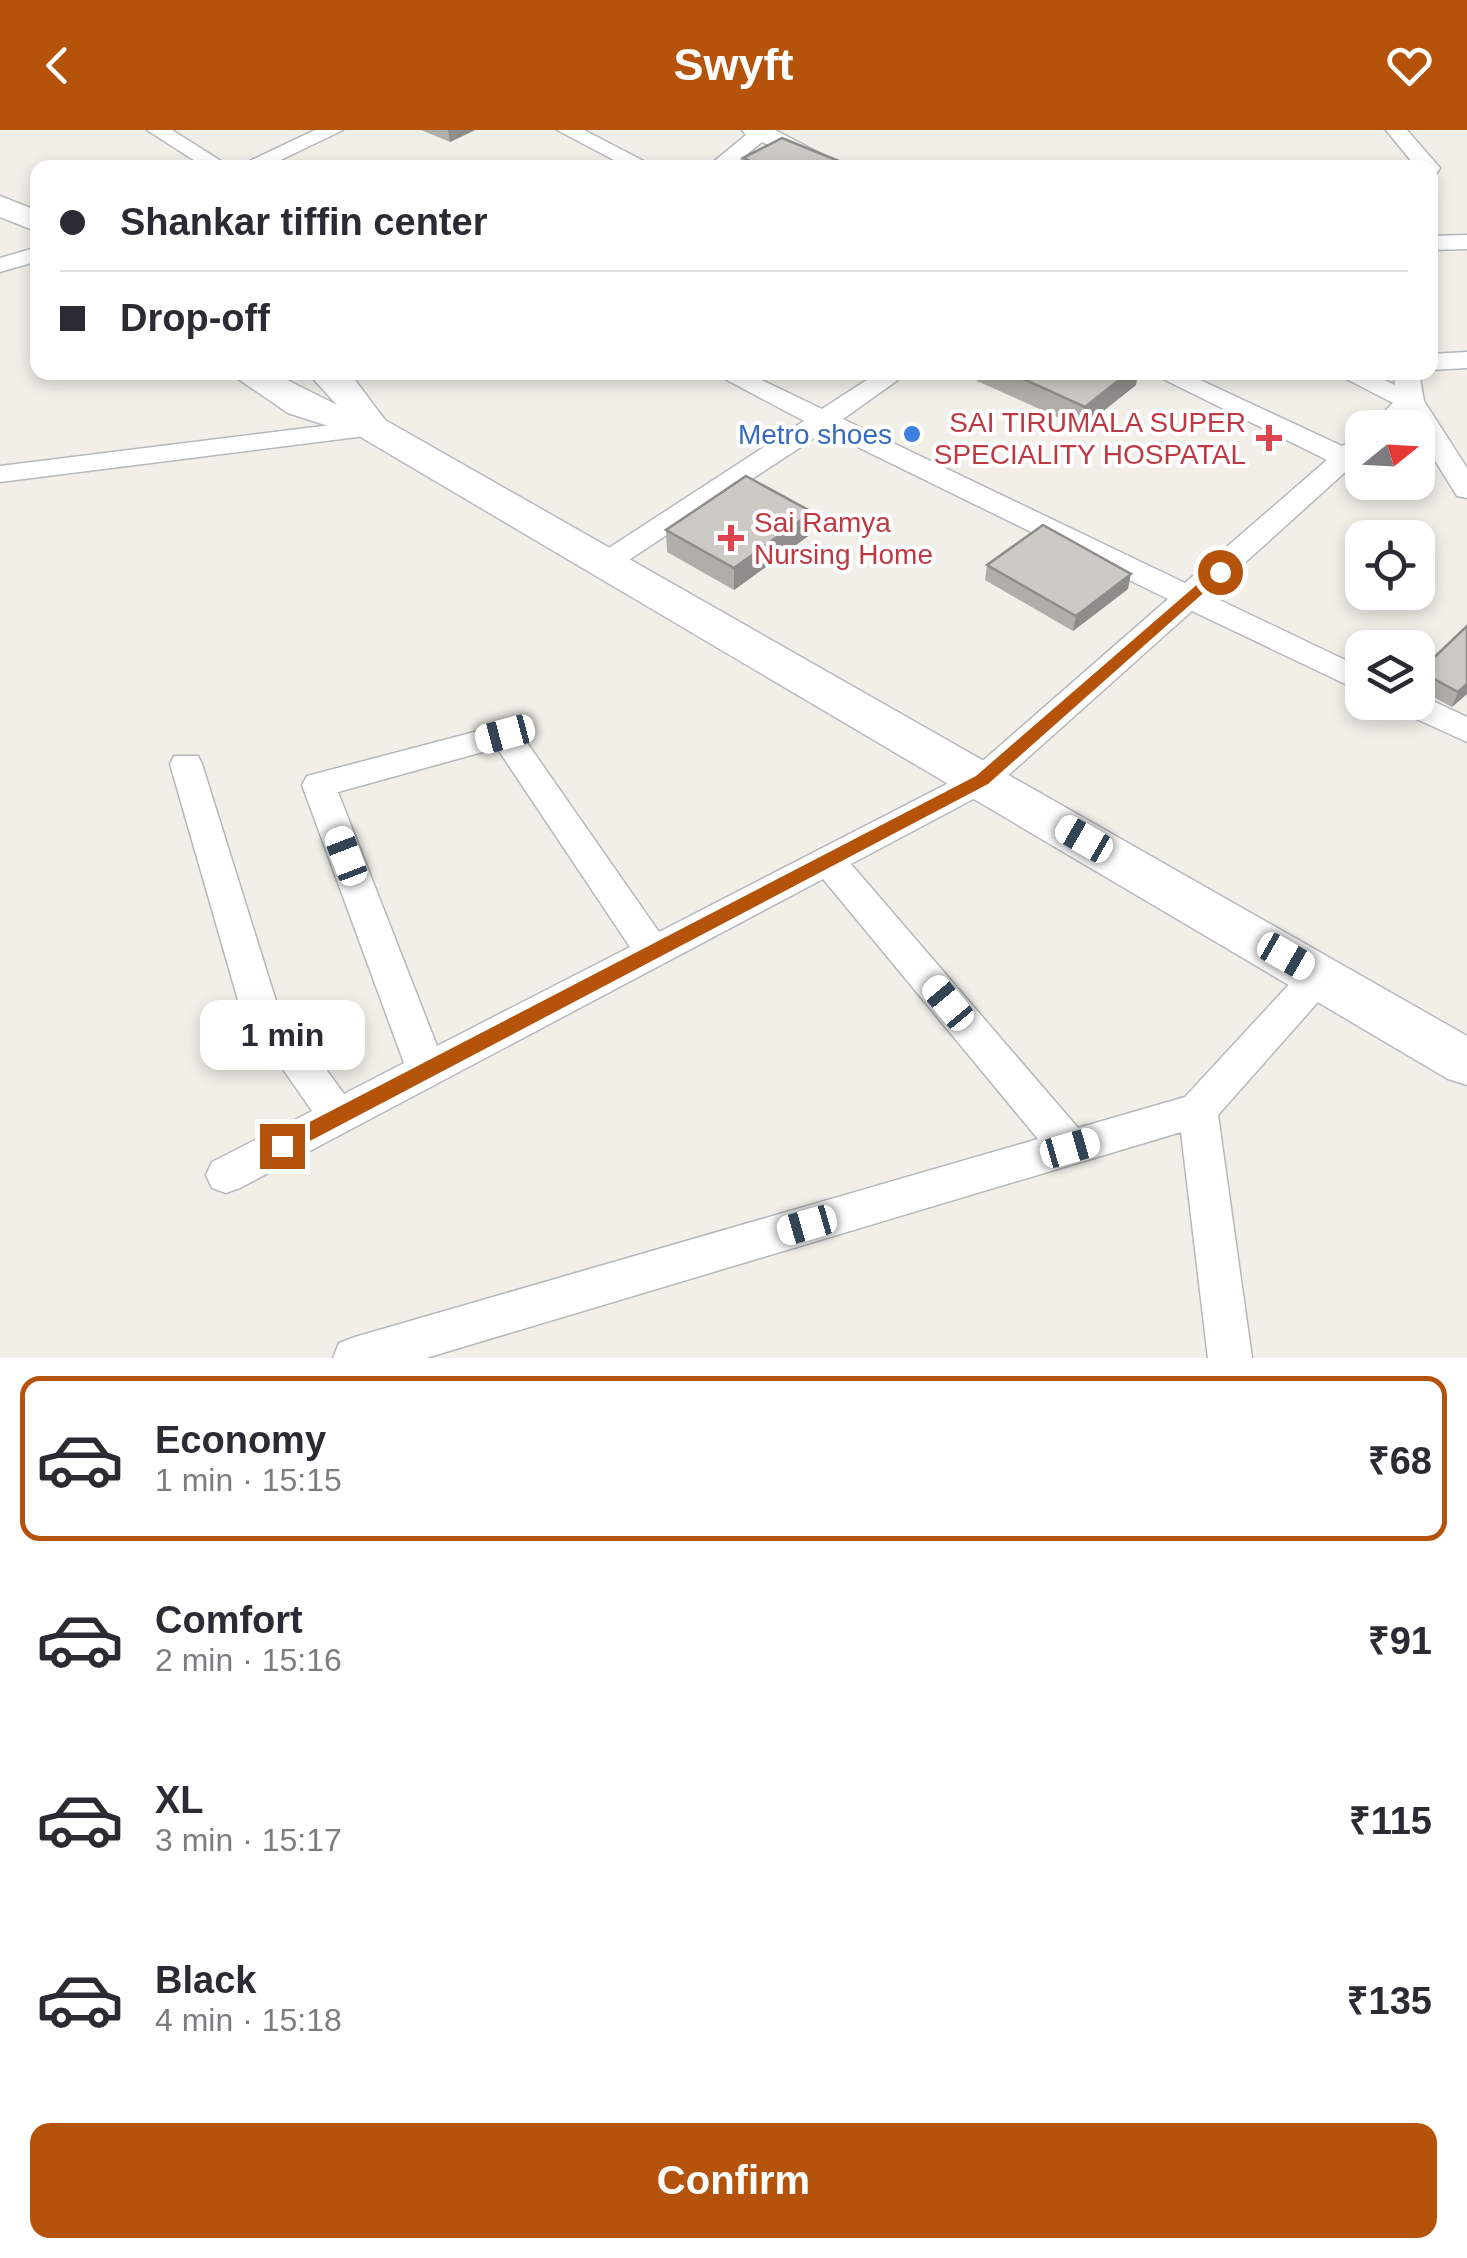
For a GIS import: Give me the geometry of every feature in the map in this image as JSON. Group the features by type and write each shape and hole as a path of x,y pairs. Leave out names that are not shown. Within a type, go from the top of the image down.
{"main road":[{"path":"0,205 30,219"},
{"path":"259,380 302,405 372,428 1467,1063"},
{"path":"340,380 372,428"}],"street":[{"path":"157,130 208,160"},
{"path":"264,160 333,130"},
{"path":"567,130 631,160"},
{"path":"1396,130 1423,160"},
{"path":"725,160 758,131 821,160"},
{"path":"278,154 290,160"},
{"path":"1438,243 1467,242"},
{"path":"0,265 30,256"},
{"path":"1438,362 1467,360"},
{"path":"302,405 329,380"},
{"path":"740,380 1345,672"},
{"path":"605,563 884,380"},
{"path":"1181,380 1345,447"},
{"path":"1363,380 1411,400"},
{"path":"1407,380 1411,400 1459,465 1467,490"},
{"path":"1400,410 1411,400"},
{"path":"0,474 372,428"},
{"path":"226,1176 826,858 982,780 1345,459"},
{"path":"1435,715 1467,731"},
{"path":"426,1069 319,785 505,734 652,950"},
{"path":"186,764 259,1007 338,1116"},
{"path":"826,858 1070,1148"},
{"path":"355,1358 1198,1110 1320,975"},
{"path":"1198,1110 1230,1358"}],"building":[{"path":"782,138 836,160 747,160 743,158"},
{"path":"1026,380 1119,380 1085,407"},
{"path":"746,476 812,512 734,568 666,530"},
{"path":"1043,525 1131,574 1076,616 987,565"},
{"path":"1467,626 1467,684 1458,692 1435,679 1435,657"}],"place":[{"name":"Metro shoes","path":"912,434"},
{"name":"SAI TIRUMALA SUPER SPECIALITY HOSPATAL","path":"1269,438"},
{"name":"Sai Ramya Nursing Home","path":"731,538"}],"route":[{"path":"282,1146 826,858 982,780 1220,572"}]}
